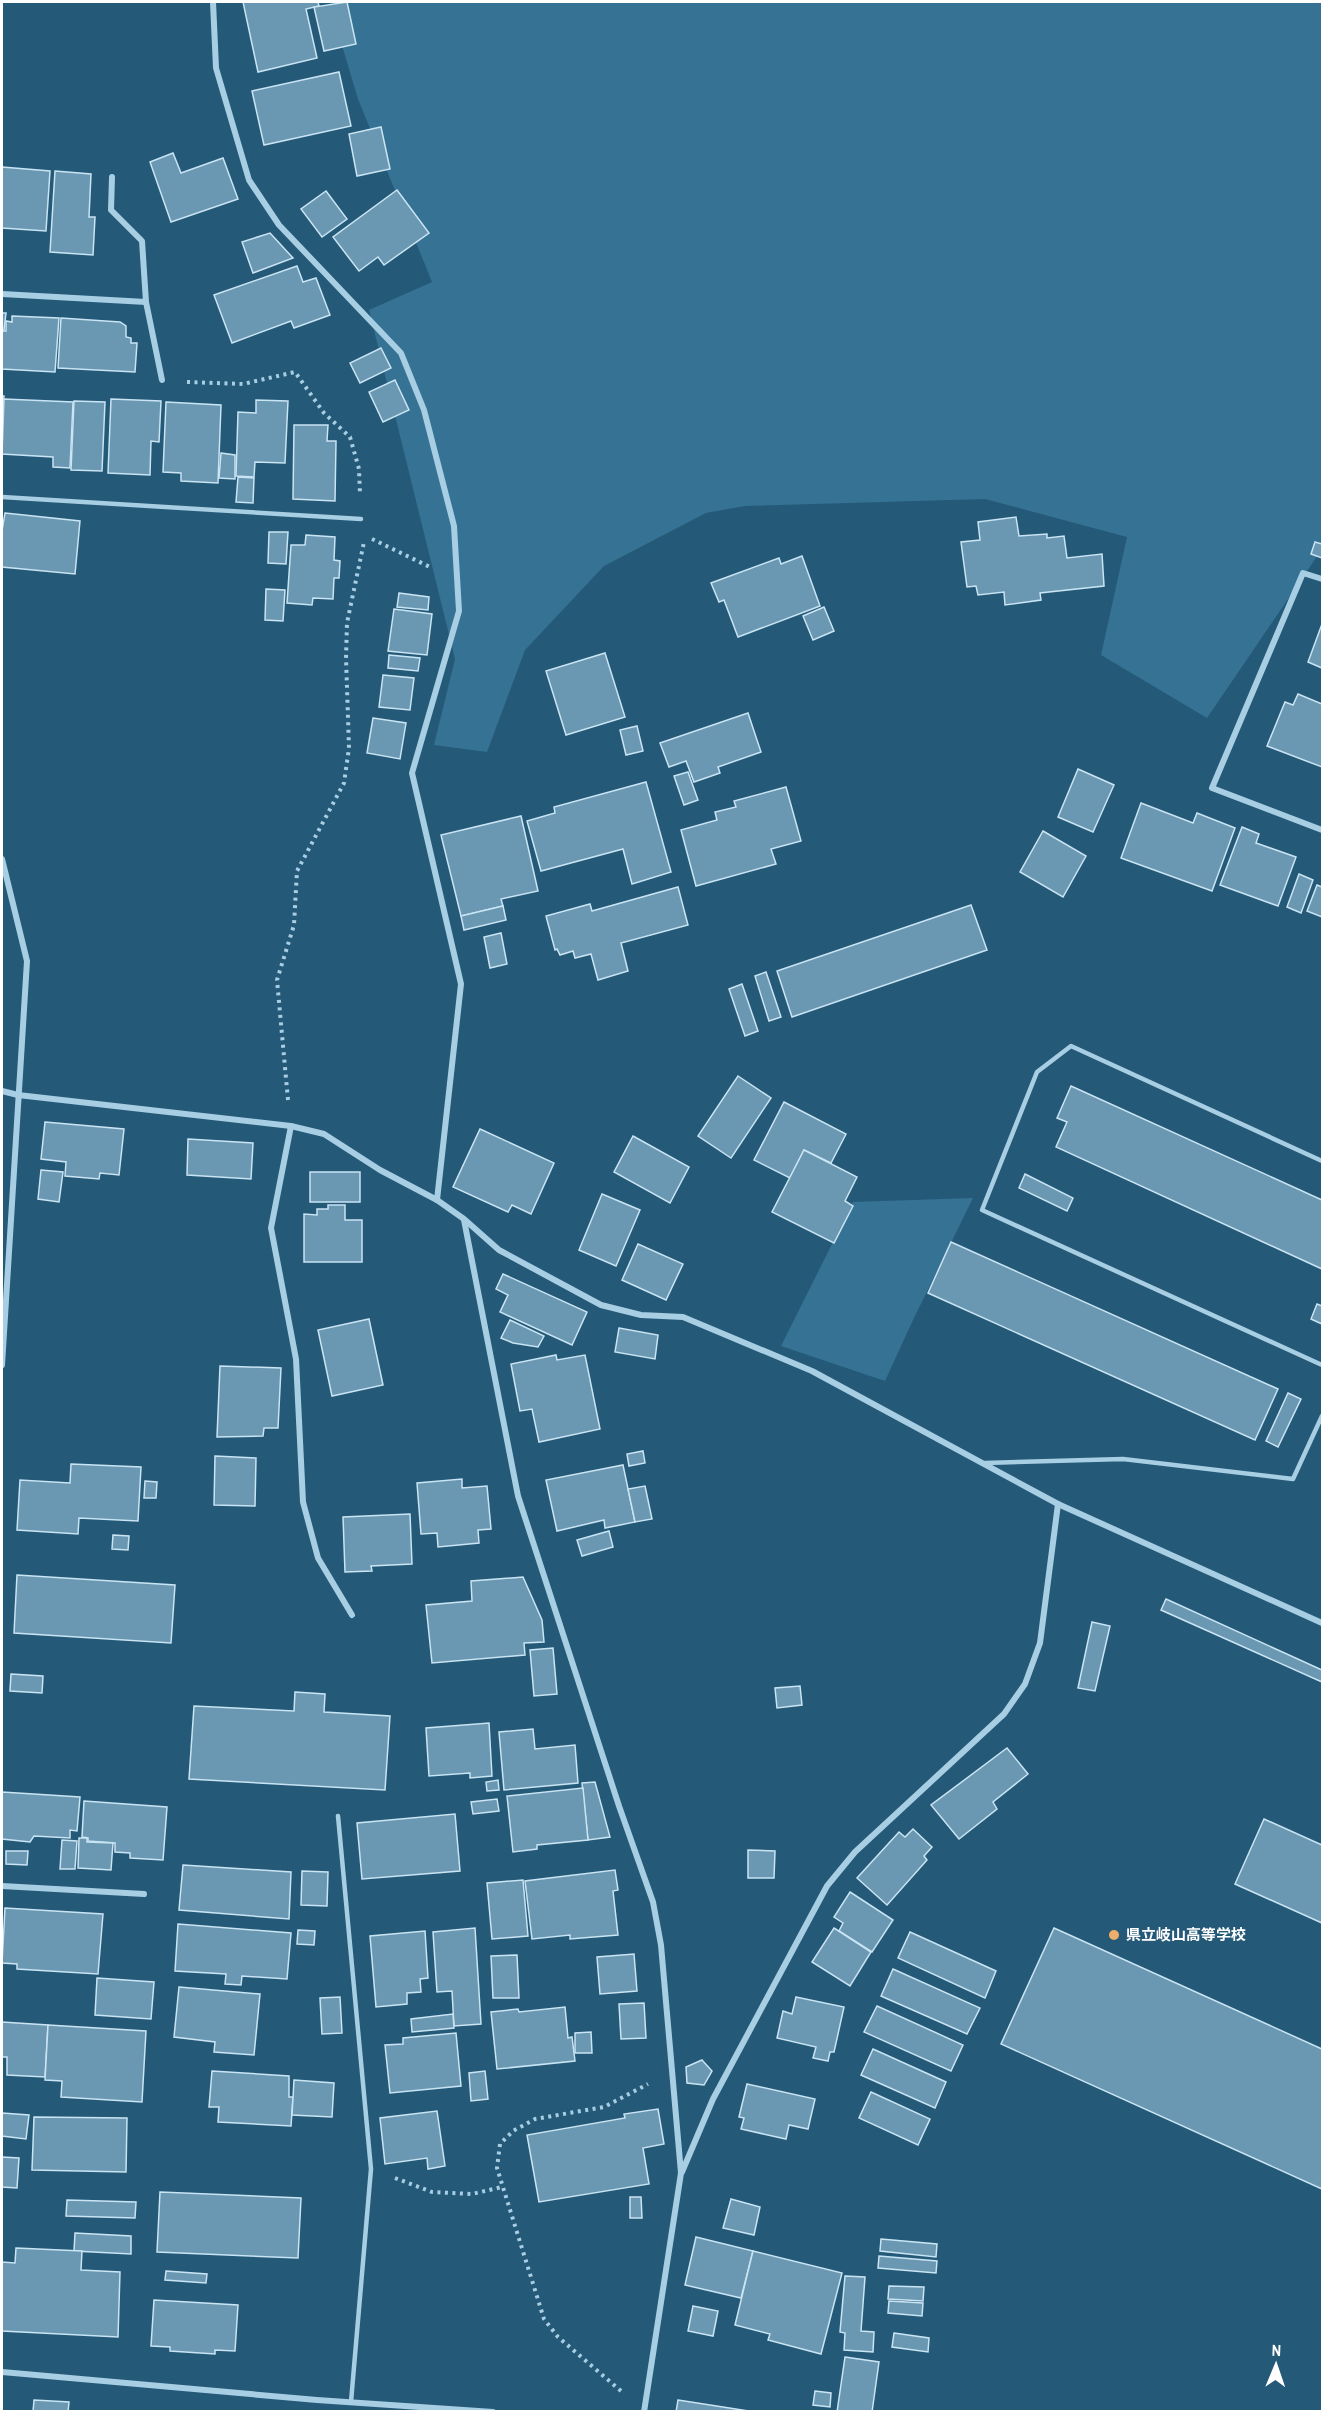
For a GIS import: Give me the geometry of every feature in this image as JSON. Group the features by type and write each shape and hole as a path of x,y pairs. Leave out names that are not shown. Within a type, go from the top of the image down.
{"street":[{"path":"213,2 216,68 249,180 279,225 401,353 424,410 454,526 459,611 412,773 461,984 437,1200"},
{"path":"112,177 111,210 142,241 147,302 162,380"},
{"path":"2,294 147,302"},
{"path":"1323,579 1304,573 1212,788 1323,830"},
{"path":"2,859 27,961 2,1365"},
{"path":"2,1091 18,1095 291,1126 324,1134 380,1170 437,1200 464,1219 499,1250 601,1305 641,1315 683,1317 812,1371 1058,1504 1323,1623"},
{"path":"291,1126 271,1228 296,1359 303,1502 318,1558 352,1615"},
{"path":"464,1219 518,1496 619,1806 653,1902 661,1945 681,2173 644,2411"},
{"path":"681,2173 713,2099 827,1886 855,1852 1004,1714 1024,1684 1040,1643 1058,1504"},
{"path":"2,1886 144,1894"},
{"path":"2,2372 493,2412"}],"lane":[{"path":"2,497 361,519"},
{"path":"1323,1161 1071,1046 1037,1072 982,1210 1323,1365"},
{"path":"985,1463 1123,1459 1293,1479 1323,1416"},
{"path":"338,1816 372,2169 351,2402"}],"path":[{"path":"162,380 243,384 295,372 324,412 350,437 359,469 361,519"},
{"path":"291,1126 277,980 294,925 297,871 344,783 349,748 347,623 366,536 428,565 458,586"},
{"path":"644,2411 558,2337 544,2319 497,2168 500,2144 513,2131 535,2119 604,2107 672,2071"},
{"path":"372,2169 432,2192 472,2194 502,2187"}],"shaded area":[{"path":"329,2 1322,2 1322,549 1207,718 1101,655 1127,537 985,499 745,506 706,513 604,566 525,650 487,752 434,745 455,659 369,310 432,282 358,99"},
{"path":"973,1198 885,1381 781,1346 853,1202"}],"building":[{"path":"243,2 318,2 319,6 306,9 317,58 258,72"},
{"path":"347,2 356,44 324,51 314,7"},
{"path":"339,72 351,126 264,145 252,91"},
{"path":"381,127 390,169 357,176 349,134"},
{"path":"173,153 181,173 223,158 238,199 171,222 150,162"},
{"path":"2,167 50,171 46,231 2,228"},
{"path":"55,171 91,174 89,217 95,217 93,255 50,252"},
{"path":"397,190 429,233 384,265 378,257 359,271 333,237"},
{"path":"326,191 347,219 322,237 301,209"},
{"path":"270,233 293,258 253,273 242,242"},
{"path":"297,266 303,282 316,278 330,315 294,328 291,321 232,343 214,295"},
{"path":"2,313 6,313 4,330 2,330"},
{"path":"12,316 59,318 55,372 2,369 2,331 6,331 6,321 12,322"},
{"path":"61,318 120,322 126,326 126,337 131,338 131,343 137,343 135,372 58,368"},
{"path":"381,348 391,368 360,383 350,363"},
{"path":"395,380 409,410 383,422 369,392"},
{"path":"2,396 4,396 2,452"},
{"path":"4,399 73,402 70,468 53,467 53,457 2,454"},
{"path":"111,399 161,401 159,442 151,441 150,475 108,473"},
{"path":"256,400 288,401 285,463 255,462 254,477 236,476 238,412 256,413"},
{"path":"74,401 105,402 102,471 71,470"},
{"path":"166,402 221,405 218,483 181,481 181,473 163,472"},
{"path":"294,425 328,425 327,441 336,441 335,501 293,499"},
{"path":"221,453 235,455 235,479 219,478"},
{"path":"238,477 254,478 253,503 236,502"},
{"path":"5,513 80,521 75,574 2,567 2,531"},
{"path":"1016,517 1019,536 1047,534 1047,538 1064,536 1067,558 1102,554 1104,586 1040,593 1041,600 1005,605 1004,592 978,595 976,586 967,587 961,542 980,540 978,522"},
{"path":"269,532 288,532 286,564 268,563"},
{"path":"306,535 335,537 334,560 340,561 339,578 334,578 333,599 313,598 312,605 287,603 291,545 305,545"},
{"path":"1315,542 1322,544 1322,558 1311,554"},
{"path":"802,556 820,606 738,637 724,600 719,602 711,583 779,558 781,564"},
{"path":"266,589 285,590 283,621 265,620"},
{"path":"399,593 429,597 428,610 397,607"},
{"path":"824,607 834,631 813,640 803,616"},
{"path":"394,609 432,614 427,655 388,651"},
{"path":"1322,624 1322,668 1308,662"},
{"path":"605,653 625,717 566,735 546,671"},
{"path":"389,655 420,658 418,671 388,668"},
{"path":"383,675 414,678 410,710 379,707"},
{"path":"1298,694 1322,704 1322,767 1267,746 1285,702 1293,705"},
{"path":"748,713 761,752 718,767 720,773 694,782 686,761 669,767 660,743"},
{"path":"373,718 406,723 400,759 367,753"},
{"path":"637,726 643,751 626,755 620,730"},
{"path":"1078,769 1114,785 1093,832 1058,817"},
{"path":"688,772 698,800 684,805 674,776"},
{"path":"646,782 671,872 632,884 623,849 541,871 527,821 555,813 554,807"},
{"path":"786,787 801,841 771,849 776,864 696,886 681,830 717,820 715,812 736,807 734,801"},
{"path":"1141,803 1193,823 1197,813 1235,828 1212,891 1121,858"},
{"path":"521,816 538,891 501,899 503,906 461,916 441,835"},
{"path":"1242,827 1259,834 1256,843 1296,857 1278,906 1220,885"},
{"path":"1043,831 1086,856 1063,897 1020,872"},
{"path":"1299,874 1313,880 1301,913 1287,907"},
{"path":"1317,885 1322,887 1322,917 1307,911"},
{"path":"678,887 688,925 621,943 628,971 598,980 591,954 575,958 573,951 560,955 557,949 555,950 546,916 590,904 592,911"},
{"path":"971,905 987,950 792,1017 777,971"},
{"path":"503,906 506,920 464,930 461,916"},
{"path":"501,933 507,964 490,968 484,937"},
{"path":"766,972 781,1017 769,1021 755,976"},
{"path":"742,984 758,1031 745,1036 729,989"},
{"path":"738,1076 771,1098 731,1158 698,1136"},
{"path":"1071,1086 1322,1200 1322,1269 1056,1147 1067,1122 1057,1118"},
{"path":"784,1102 846,1134 831,1163 804,1150 790,1178 754,1160"},
{"path":"45,1122 124,1129 119,1175 100,1173 99,1179 65,1176 66,1162 41,1159"},
{"path":"480,1129 554,1163 531,1214 512,1205 508,1212 453,1187"},
{"path":"633,1136 689,1167 670,1203 614,1172"},
{"path":"188,1139 253,1143 251,1179 187,1175"},
{"path":"804,1150 857,1177 845,1201 853,1206 834,1243 772,1212"},
{"path":"41,1170 63,1172 59,1202 38,1199"},
{"path":"310,1172 360,1172 360,1202 310,1202"},
{"path":"1025,1174 1073,1198 1067,1211 1019,1188"},
{"path":"602,1194 640,1210 616,1266 579,1250"},
{"path":"328,1205 345,1205 345,1220 362,1220 362,1262 304,1262 304,1214 317,1215 317,1209 328,1209"},
{"path":"951,1242 1278,1389 1255,1440 928,1293"},
{"path":"638,1244 683,1264 666,1300 622,1280"},
{"path":"503,1274 587,1312 572,1345 500,1312 508,1295 496,1289"},
{"path":"1317,1304 1322,1306 1322,1324 1311,1319"},
{"path":"369,1319 383,1385 332,1396 318,1330"},
{"path":"510,1320 544,1336 538,1347 513,1343 501,1338"},
{"path":"619,1328 658,1335 655,1359 615,1352"},
{"path":"556,1355 557,1360 585,1355 600,1429 539,1442 532,1409 520,1411 511,1364"},
{"path":"220,1366 281,1368 278,1428 264,1428 263,1436 217,1437"},
{"path":"1288,1393 1301,1399 1278,1447 1266,1441"},
{"path":"643,1451 645,1463 629,1466 627,1454"},
{"path":"215,1456 256,1458 255,1506 214,1505"},
{"path":"71,1464 141,1467 138,1521 79,1518 78,1534 17,1530 20,1480 70,1483"},
{"path":"623,1465 635,1522 605,1528 604,1520 557,1531 546,1480"},
{"path":"462,1479 462,1488 487,1486 491,1529 478,1530 479,1543 438,1547 437,1533 421,1534 417,1483"},
{"path":"145,1481 157,1482 156,1498 144,1498"},
{"path":"645,1486 652,1519 635,1522 628,1489"},
{"path":"410,1514 412,1564 371,1566 372,1571 345,1572 343,1517"},
{"path":"609,1531 613,1547 582,1556 577,1540"},
{"path":"113,1535 129,1536 128,1550 112,1549"},
{"path":"17,1575 175,1585 171,1643 14,1633"},
{"path":"523,1577 542,1620 544,1642 524,1643 525,1655 432,1663 426,1605 472,1601 471,1581"},
{"path":"1166,1599 1322,1670 1322,1682 1161,1610"},
{"path":"1092,1622 1110,1626 1095,1691 1078,1688"},
{"path":"553,1648 557,1694 534,1696 530,1650"},
{"path":"11,1674 43,1676 42,1693 10,1691"},
{"path":"800,1686 802,1705 777,1708 775,1688"},
{"path":"295,1692 325,1694 324,1712 390,1716 385,1790 189,1779 194,1706 294,1711"},
{"path":"489,1723 492,1776 470,1778 470,1773 429,1776 426,1728"},
{"path":"533,1729 535,1749 575,1745 578,1783 504,1790 499,1732"},
{"path":"1007,1748 1028,1774 993,1802 997,1809 959,1839 931,1805"},
{"path":"498,1780 499,1790 487,1791 486,1782"},
{"path":"595,1782 610,1837 588,1840 582,1783"},
{"path":"583,1788 588,1840 537,1845 537,1849 513,1852 507,1796"},
{"path":"2,1792 80,1797 77,1831 70,1830 70,1838 34,1836 30,1842 2,1839"},
{"path":"497,1799 499,1811 473,1814 471,1802"},
{"path":"84,1801 167,1807 163,1860 130,1858 130,1853 115,1852 115,1843 88,1841 88,1838 82,1837"},
{"path":"455,1814 460,1871 362,1879 357,1823"},
{"path":"1264,1819 1322,1845 1322,1923 1235,1884"},
{"path":"913,1829 932,1847 924,1856 927,1860 887,1905 857,1878 899,1832 905,1837"},
{"path":"79,1838 87,1838 87,1842 113,1843 111,1870 78,1868"},
{"path":"62,1840 77,1841 75,1869 60,1869"},
{"path":"748,1850 775,1851 774,1878 748,1878"},
{"path":"6,1851 28,1851 27,1865 6,1864"},
{"path":"183,1865 291,1872 289,1919 179,1910"},
{"path":"615,1870 618,1890 613,1891 618,1935 570,1939 570,1935 532,1939 525,1881"},
{"path":"302,1871 328,1872 327,1906 301,1905"},
{"path":"523,1880 528,1936 492,1939 487,1883"},
{"path":"850,1892 893,1920 872,1952 839,1931 843,1923 834,1917"},
{"path":"5,1908 103,1914 98,1974 17,1969 17,1964 2,1963"},
{"path":"178,1924 291,1933 287,1979 242,1976 241,1985 225,1984 226,1974 175,1971"},
{"path":"475,1928 481,2024 454,2026 452,1991 437,1992 433,1932"},
{"path":"834,1928 871,1952 850,1986 812,1962"},
{"path":"1054,1928 1322,2049 1322,2189 1001,2044"},
{"path":"298,1930 315,1931 314,1945 297,1944"},
{"path":"425,1931 428,1978 420,1979 421,1992 407,1993 407,2004 376,2007 370,1936"},
{"path":"910,1932 996,1971 985,1998 898,1958"},
{"path":"634,1954 637,1991 600,1994 597,1957"},
{"path":"517,1955 519,1998 493,1998 491,1956"},
{"path":"893,1969 980,2008 967,2034 881,1996"},
{"path":"97,1978 154,1982 151,2019 95,2015"},
{"path":"179,1987 260,1994 254,2055 214,2052 215,2042 174,2037"},
{"path":"340,1997 342,2033 322,2034 320,1998"},
{"path":"796,1997 844,2007 834,2052 830,2052 828,2061 813,2058 816,2047 777,2038 783,2011 792,2014"},
{"path":"644,2003 646,2038 621,2039 619,2004"},
{"path":"877,2006 963,2045 951,2071 864,2032"},
{"path":"565,2007 568,2038 572,2037 575,2061 497,2069 491,2012 518,2009 519,2012"},
{"path":"453,2014 454,2028 412,2032 411,2019"},
{"path":"2,2022 48,2025 45,2077 7,2075 7,2057 2,2057"},
{"path":"48,2025 146,2031 142,2102 61,2097 62,2081 45,2080"},
{"path":"591,2032 592,2053 575,2053 575,2033"},
{"path":"456,2033 461,2086 390,2093 385,2045 403,2044 403,2038"},
{"path":"873,2049 946,2082 935,2108 861,2075"},
{"path":"702,2060 712,2071 704,2085 687,2083 686,2067"},
{"path":"212,2071 289,2076 289,2097 293,2097 291,2126 218,2122 219,2107 209,2107"},
{"path":"485,2071 488,2099 471,2101 469,2073"},
{"path":"294,2080 334,2083 332,2117 292,2115"},
{"path":"747,2084 815,2099 808,2129 789,2125 786,2139 741,2129 744,2118 739,2117"},
{"path":"871,2092 930,2119 918,2145 859,2118"},
{"path":"658,2109 664,2144 643,2148 649,2184 539,2202 527,2135 625,2118 624,2114"},
{"path":"437,2111 445,2166 428,2169 427,2158 385,2164 380,2118"},
{"path":"2,2113 29,2115 26,2139 2,2136"},
{"path":"34,2117 127,2118 126,2172 32,2170"},
{"path":"2,2157 19,2158 17,2188 2,2187"},
{"path":"160,2192 301,2198 298,2258 157,2252"},
{"path":"630,2197 641,2197 642,2218 630,2218"},
{"path":"731,2199 760,2207 754,2235 723,2228"},
{"path":"67,2200 136,2202 135,2218 66,2216"},
{"path":"75,2233 131,2236 131,2254 74,2251"},
{"path":"696,2237 753,2251 741,2298 685,2285"},
{"path":"881,2239 937,2244 936,2257 880,2251"},
{"path":"16,2248 82,2251 81,2270 120,2272 118,2337 2,2331 2,2262 15,2263"},
{"path":"753,2251 842,2273 821,2354 768,2340 770,2334 735,2325"},
{"path":"879,2256 937,2261 936,2273 878,2268"},
{"path":"166,2271 207,2274 206,2283 165,2280"},
{"path":"845,2276 865,2277 861,2331 874,2332 873,2352 844,2350 845,2333 840,2332"},
{"path":"889,2286 924,2287 923,2301 888,2299"},
{"path":"154,2300 238,2305 235,2351 215,2350 215,2354 170,2351 170,2347 151,2346"},
{"path":"889,2301 923,2303 922,2316 888,2313"},
{"path":"693,2306 718,2311 713,2336 688,2331"},
{"path":"894,2333 929,2338 928,2352 892,2347"},
{"path":"845,2357 879,2362 872,2412 837,2412"},
{"path":"815,2391 831,2393 830,2407 813,2405"},
{"path":"34,2400 69,2402 68,2412 33,2412"},
{"path":"678,2400 755,2412 676,2412"}],"place":[{"name":"県立岐山高等学校","path":"1114,1935"}]}
